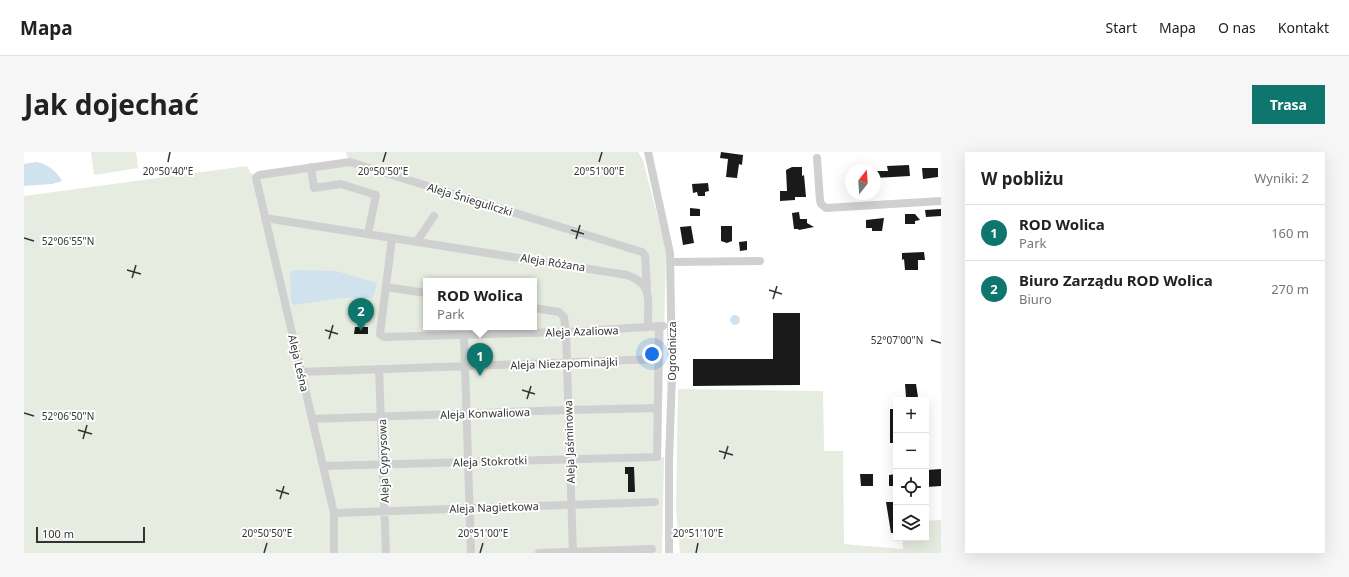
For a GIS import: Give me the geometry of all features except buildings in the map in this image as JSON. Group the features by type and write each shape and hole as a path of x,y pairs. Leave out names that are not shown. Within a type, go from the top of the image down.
{"street":[{"name":"Ogrodnicza","path":"648,152 670,254 672,374 669,461 669,553"},
{"path":"817,158 820,201 826,208 941,201"},
{"name":"Aleja Śnieguliczki","path":"258,174 350,162 642,252 645,255 647,288"},
{"path":"311,167 314,188 341,184 376,195 368,234"},
{"name":"Aleja Leśna","path":"258,174 256,178 334,513 334,553"},
{"path":"417,241 434,216"},
{"name":"Aleja Różana","path":"265,218 615,272 635,278 642,282 647,288"},
{"path":"392,238 386,287 423,293"},
{"path":"670,262 760,260"},
{"name":"Aleja Azaliowa","path":"386,287 381,336 384,337 566,332 661,326 659,359"},
{"path":"647,288 648,327"},
{"name":"Aleja Jaśminowa","path":"537,308 559,312 564,317 566,332 573,552"},
{"path":"464,336 471,553"},
{"path":"658,408 659,359"},
{"name":"Aleja Niezapominajki","path":"301,372 659,359"},
{"name":"Aleja Cyprysowa","path":"379,369 386,553"},
{"name":"Aleja Konwaliowa","path":"312,420 658,408"},
{"name":"Aleja Stokrotki","path":"323,466 570,458 657,457 658,408"},
{"name":"Aleja Nagietkowa","path":"334,513 655,502"},
{"path":"539,553 652,550"}],"shaded area":[{"path":"91,152 136,152 138,168 94,175"},
{"path":"346,152 638,152 643,160 666,250 661,457 664,457 662,553 24,553 24,196 247,166 251,174 348,159"},
{"path":"678,389 823,391 824,451 843,451 844,544 903,549 902,541 929,541 929,521 941,520 941,553 680,553 676,509"}],"water":[{"path":"36,162 51,168 58,174 62,181 52,184 24,186 24,164"},
{"path":"293,270 336,271 377,283 373,298 342,298 294,305 291,302 290,274"},
{"path":"733,315 737,315 739,316 739,324 733,325 730,322 730,318"}],"place":[{"name":"Biuro Zarządu ROD Wolica","path":"361,331"},
{"name":"ROD Wolica","path":"480,376"}]}
